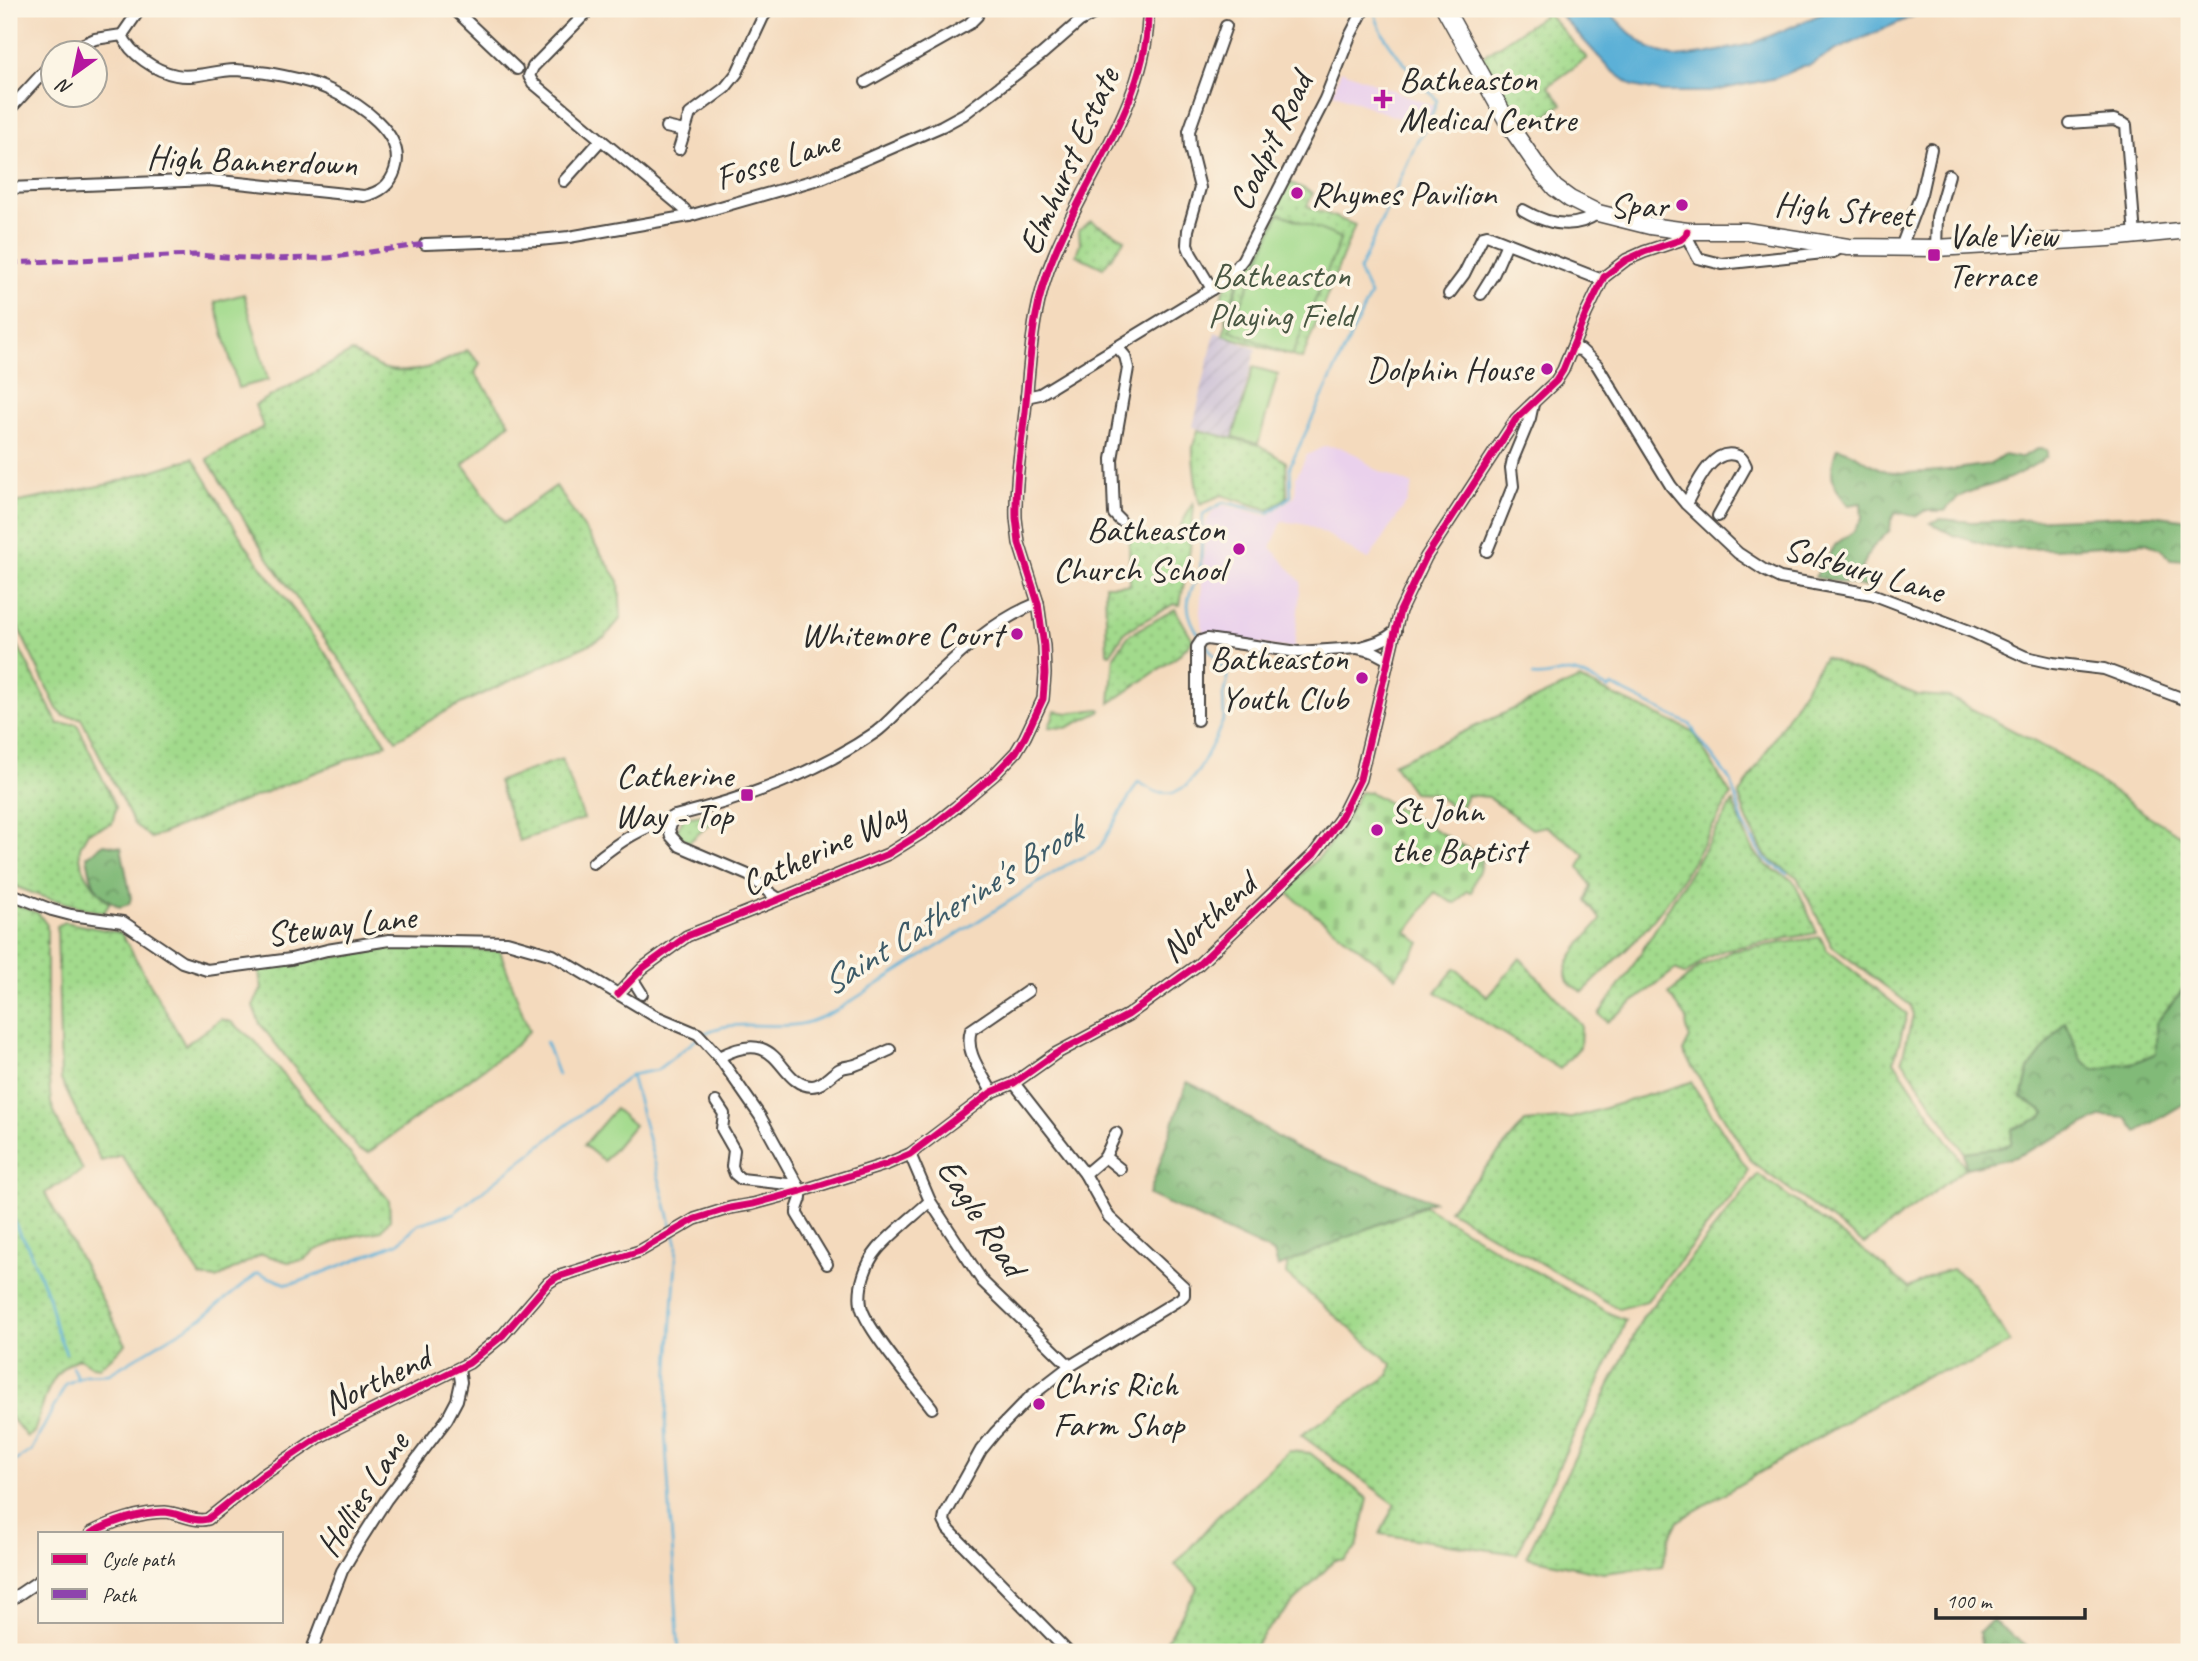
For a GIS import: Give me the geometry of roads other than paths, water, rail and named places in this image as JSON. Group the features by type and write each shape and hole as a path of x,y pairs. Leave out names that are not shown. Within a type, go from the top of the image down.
{"street":[{"path":"101,38 122,35 140,9"},
{"path":"590,9 533,67 529,76 533,83 684,209 688,216"},
{"path":"680,149 690,114 725,88 737,73 769,9"},
{"path":"866,82 969,24 977,16 979,9"},
{"name":"Fosse Lane","path":"425,244 539,240 688,216 822,177 964,114 1080,21 1102,9"},
{"name":"Coalpit Road","path":"1212,289 1232,273 1243,259 1325,99 1350,36 1364,9"},
{"path":"459,10 517,69"},
{"name":"High Street","path":"1445,12 1522,145 1555,188 1598,213 1687,233 1745,231 1837,246 1936,247 2134,236 2189,230"},
{"name":"Elmhurst Estate","path":"1038,603 1019,543 1016,518 1032,330 1041,289 1055,252 1128,102 1142,58 1143,26"},
{"path":"1026,397 1040,394 1212,289 1187,244 1188,230 1200,188 1189,131 1226,26"},
{"name":"High Bannerdown","path":"9,188 210,180 364,196 382,189 393,176 397,156 394,141 387,131 362,109 329,89 251,71 176,75 159,69 135,53 122,35"},
{"path":"9,110 38,78"},
{"path":"2069,123 2114,120 2126,125 2134,236"},
{"path":"666,127 684,131"},
{"path":"564,181 601,140"},
{"path":"1901,247 1921,194 1931,149"},
{"path":"1936,247 1937,217 1950,175"},
{"path":"1523,210 1552,223 1586,221 1598,213"},
{"path":"1449,294 1464,274 1483,236 1487,234 1603,278 1626,260 1679,240 1687,233 1698,258 1722,264 1833,252 1837,250 1837,246"},
{"path":"1481,294 1507,243"},
{"name":"Northend","path":"93,1532 153,1513 177,1514 201,1521 208,1518 263,1475 321,1436 460,1369 503,1335 548,1283 557,1277 640,1251 695,1219 801,1191 910,1154 992,1092 1014,1083 1055,1054 1128,1016 1189,972 1283,886 1321,846 1340,819 1359,782 1407,594 1426,556 1517,419 1556,381 1603,278"},
{"path":"1116,347 1125,356 1128,368 1112,460 1114,514 1120,520"},
{"name":"Solsbury Lane","path":"1572,349 1581,350 1597,365 1671,486 1686,504 1738,553 1764,570 1780,578 1872,594 1972,632 2026,657 2104,670 2189,701"},
{"path":"1486,551 1513,486 1513,459 1533,404"},
{"path":"1686,504 1711,464 1720,456 1729,453 1739,456 1746,466 1718,516"},
{"path":"593,863 613,846 639,830 675,816 730,802 827,762 877,730 981,636 1021,610 1038,603"},
{"name":"Catherine Way","path":"618,994 657,956 687,936 888,854 923,832 976,791 1016,752 1043,699 1044,646 1038,603"},
{"path":"1197,720 1197,647 1204,640 1298,652 1357,648 1388,637 1396,630"},
{"path":"1357,648 1374,652 1389,660"},
{"name":"Catherine Way","path":"675,816 669,829 671,836 680,846 748,875 758,881 771,896 780,900"},
{"name":"Steway Lane","path":"9,893 71,915 122,922 182,962 207,970 291,959 389,940 500,941 516,943 553,955 653,1014 698,1034 719,1058 760,1116 801,1191"},
{"path":"632,978 642,994"},
{"path":"992,1092 970,1049 968,1041 971,1030 1028,991"},
{"path":"719,1058 733,1050 760,1049 777,1058 800,1083 810,1086 818,1085 839,1069 890,1050"},
{"path":"1014,1083 1086,1174 1109,1217 1184,1287 1184,1295 1180,1299 1070,1366 1031,1396 995,1433 966,1476 945,1515 944,1521 964,1546 1068,1652"},
{"path":"716,1102 724,1114 722,1129 734,1150 735,1174 741,1179 788,1184 801,1191 803,1199 797,1214 827,1264"},
{"path":"1086,1174 1105,1157 1116,1133"},
{"name":"Eagle Road","path":"910,1154 930,1201 984,1282 1070,1366"},
{"path":"1105,1157 1121,1169"},
{"path":"930,1201 877,1250 866,1268 860,1306 868,1324 932,1408"},
{"name":"Hollies Lane","path":"311,1652 342,1571 386,1500 447,1419 457,1400 461,1382 460,1369"},
{"path":"9,1601 38,1581"}],"water":[{"path":"1555,9 1606,9 1649,48 1675,57 1705,54 1751,44 1833,9 1929,9 1836,50 1810,65 1776,78 1709,92 1662,92 1633,86 1610,69"}],"waterway":[{"name":"Saint Catherine's Brook","path":"1201,638 1189,615 1188,599 1200,576 1203,514 1224,502 1269,513 1291,496 1290,466 1370,295 1359,271 1418,139 1427,129 1437,100 1409,70 1390,44 1382,32 1375,9"},
{"name":"Saint Catherine's Brook","path":"702,1035 737,1025 801,1024 837,1010 1065,866 1099,849 1138,782 1156,792 1173,793 1186,786 1199,770 1224,718 1223,695 1227,674 1205,643"},
{"path":"1533,676 1576,673 1609,689 1612,686 1691,725 1731,781 1743,823 1764,859 1787,873"},
{"name":"Saint Catherine's Brook","path":"9,1465 31,1451 66,1384 85,1375 109,1374 202,1318 258,1273 287,1284 299,1282 398,1243 418,1224 454,1213 631,1075 657,1070 697,1039"},
{"path":"546,1042 558,1075"},
{"path":"631,1075 672,1227"},
{"path":"9,1207 48,1296 56,1329 66,1353"},
{"path":"674,1233 677,1245 665,1430 679,1652"},
{"path":"72,1367 78,1379"}],"place":[{"name":"Batheaston Medical Centre","path":"1383,99"},
{"name":"Rhymes Pavilion","path":"1297,193"},
{"name":"Spar","path":"1682,205"},
{"name":"Vale View Terrace","path":"1934,255"},
{"name":"Dolphin House","path":"1547,369"},
{"name":"Batheaston Church School","path":"1239,549"},
{"name":"Whitemore Court","path":"1017,634"},
{"name":"Batheaston Youth Club","path":"1362,678"},
{"name":"Catherine Way - Top","path":"747,795"},
{"name":"St John the Baptist","path":"1377,830"},
{"name":"Chris Rich Farm Shop","path":"1039,1404"}],"park label":[{"name":"Batheaston Playing Field","path":"1281,295"}]}
